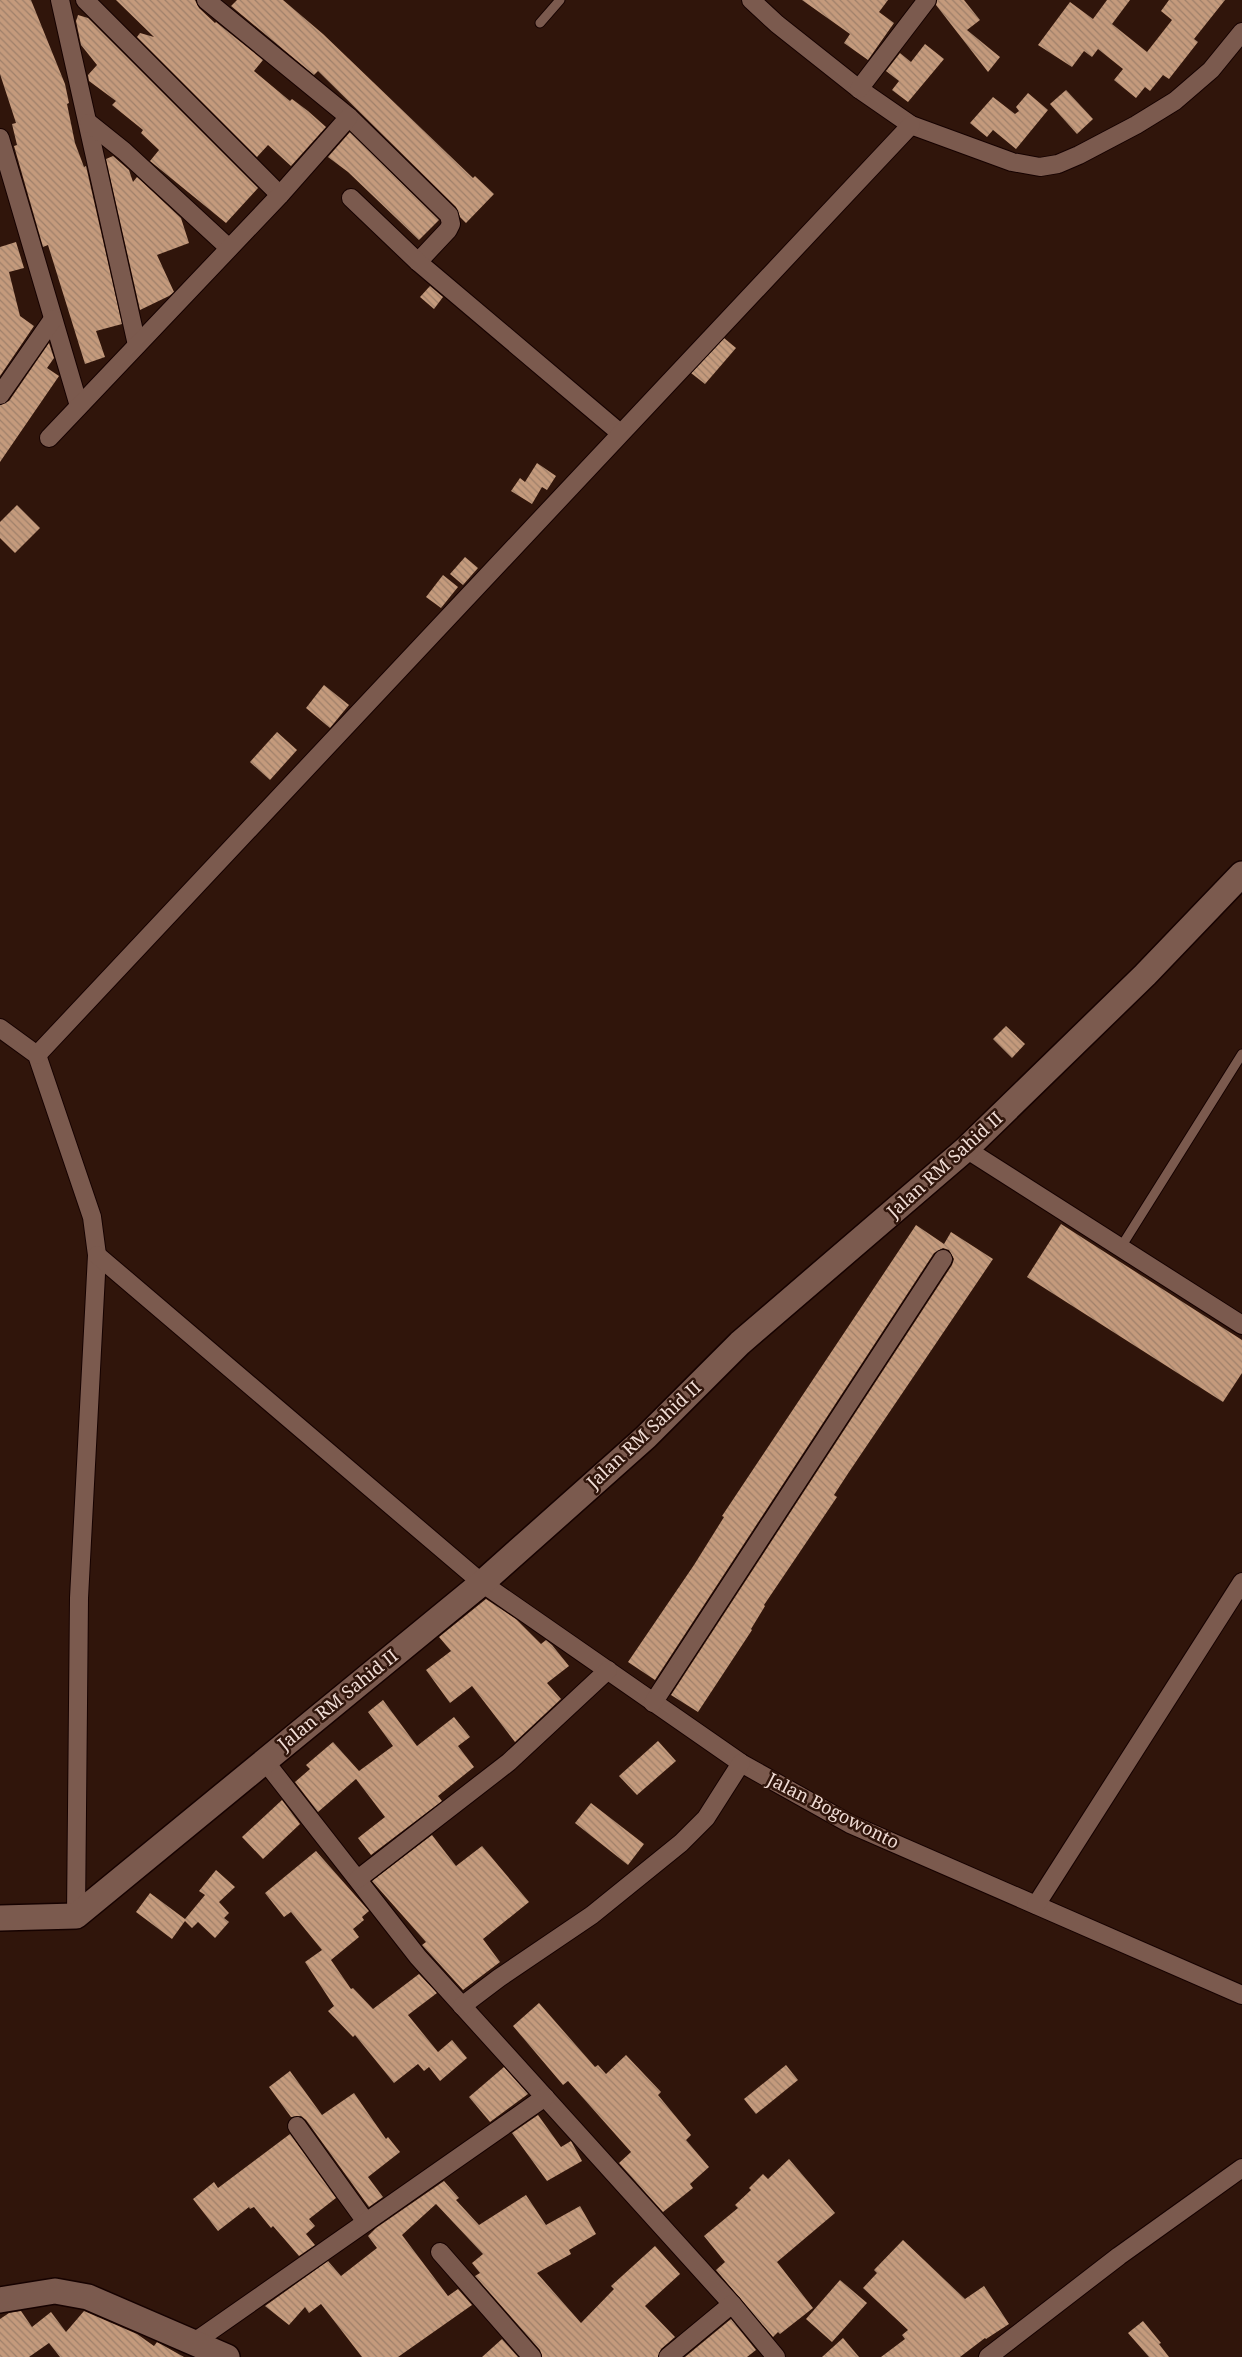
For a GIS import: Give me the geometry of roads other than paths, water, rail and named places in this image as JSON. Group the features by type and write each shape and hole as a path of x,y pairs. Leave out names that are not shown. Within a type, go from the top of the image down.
{"street":[{"path":"60,0 89,123 137,346"},
{"path":"85,0 280,195"},
{"path":"206,0 349,117 449,215 451,224 448,230 418,262"},
{"path":"751,0 777,24 859,89 911,125 1012,162 1040,167 1058,164 1136,126 1175,101 1211,70 1242,32"},
{"path":"859,89 927,0"},
{"path":"49,438 280,195 349,117"},
{"path":"89,123 124,151 229,248"},
{"path":"36,1055 324,751 619,432 911,125"},
{"path":"0,138 79,406"},
{"path":"351,198 418,262 619,432"},
{"path":"0,395 53,319"},
{"name":"Jalan RM Sahid II","path":"76,1916 118,1884 264,1760 482,1582 646,1436 740,1343 966,1149 1145,975 1242,874"},
{"path":"0,1028 36,1055 90,1208 97,1255 78,1598 76,1916 0,1918"},
{"path":"966,1149 1242,1324"},
{"name":"Jalan Bogowonto","path":"97,1255 482,1582 741,1763 850,1824 1242,1995"},
{"path":"654,1703 943,1259"},
{"path":"1036,1905 1242,1582"},
{"path":"358,1879 509,1762 608,1670"},
{"path":"264,1760 418,1957 732,2304 776,2357"},
{"path":"462,2006 499,1978 592,1915 681,1843 706,1818 741,1763"},
{"path":"193,2343 545,2097"},
{"path":"297,2126 366,2222"},
{"path":"988,2357 1119,2256 1242,2168"},
{"path":"440,2252 532,2357"},
{"path":"0,2300 55,2291 88,2297 225,2357"},
{"path":"668,2357 732,2304"}],"lane":[{"path":"540,22 560,0"},
{"path":"1121,1247 1242,1054"}]}
